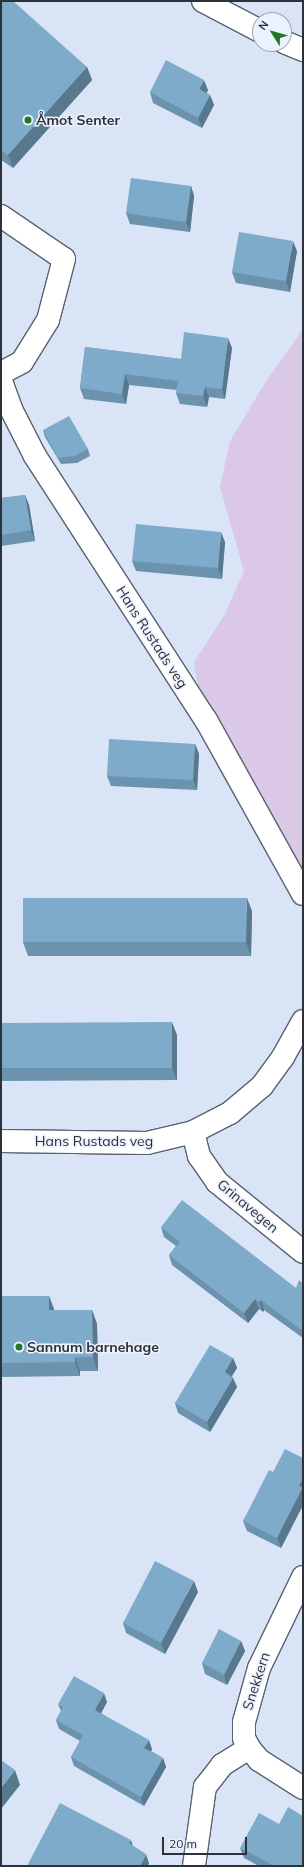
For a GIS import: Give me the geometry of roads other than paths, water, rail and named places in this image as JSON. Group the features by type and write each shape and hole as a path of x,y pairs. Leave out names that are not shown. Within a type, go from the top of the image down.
{"street":[{"path":"204,1 252,27"},
{"path":"292,45 303,50"},
{"path":"1,216 64,259 48,320 22,362 1,373"},
{"name":"Hans Rustads veg","path":"1,381 11,409 35,456 206,720 303,894"},
{"name":"Hans Rustads veg","path":"1,1141 147,1143 193,1132 230,1113 262,1086 284,1057 303,1021"},
{"name":"Grinavegen","path":"193,1132 199,1156 217,1182 303,1252"},
{"name":"Snekkern","path":"249,1748 244,1738 244,1722 247,1704 269,1642 303,1577"},
{"path":"194,1866 205,1786 222,1765 249,1748 274,1771 303,1788"}],"place":[{"name":"Åmot Senter","path":"28,120"},
{"name":"Sannum barnehage","path":"19,1347"}]}
